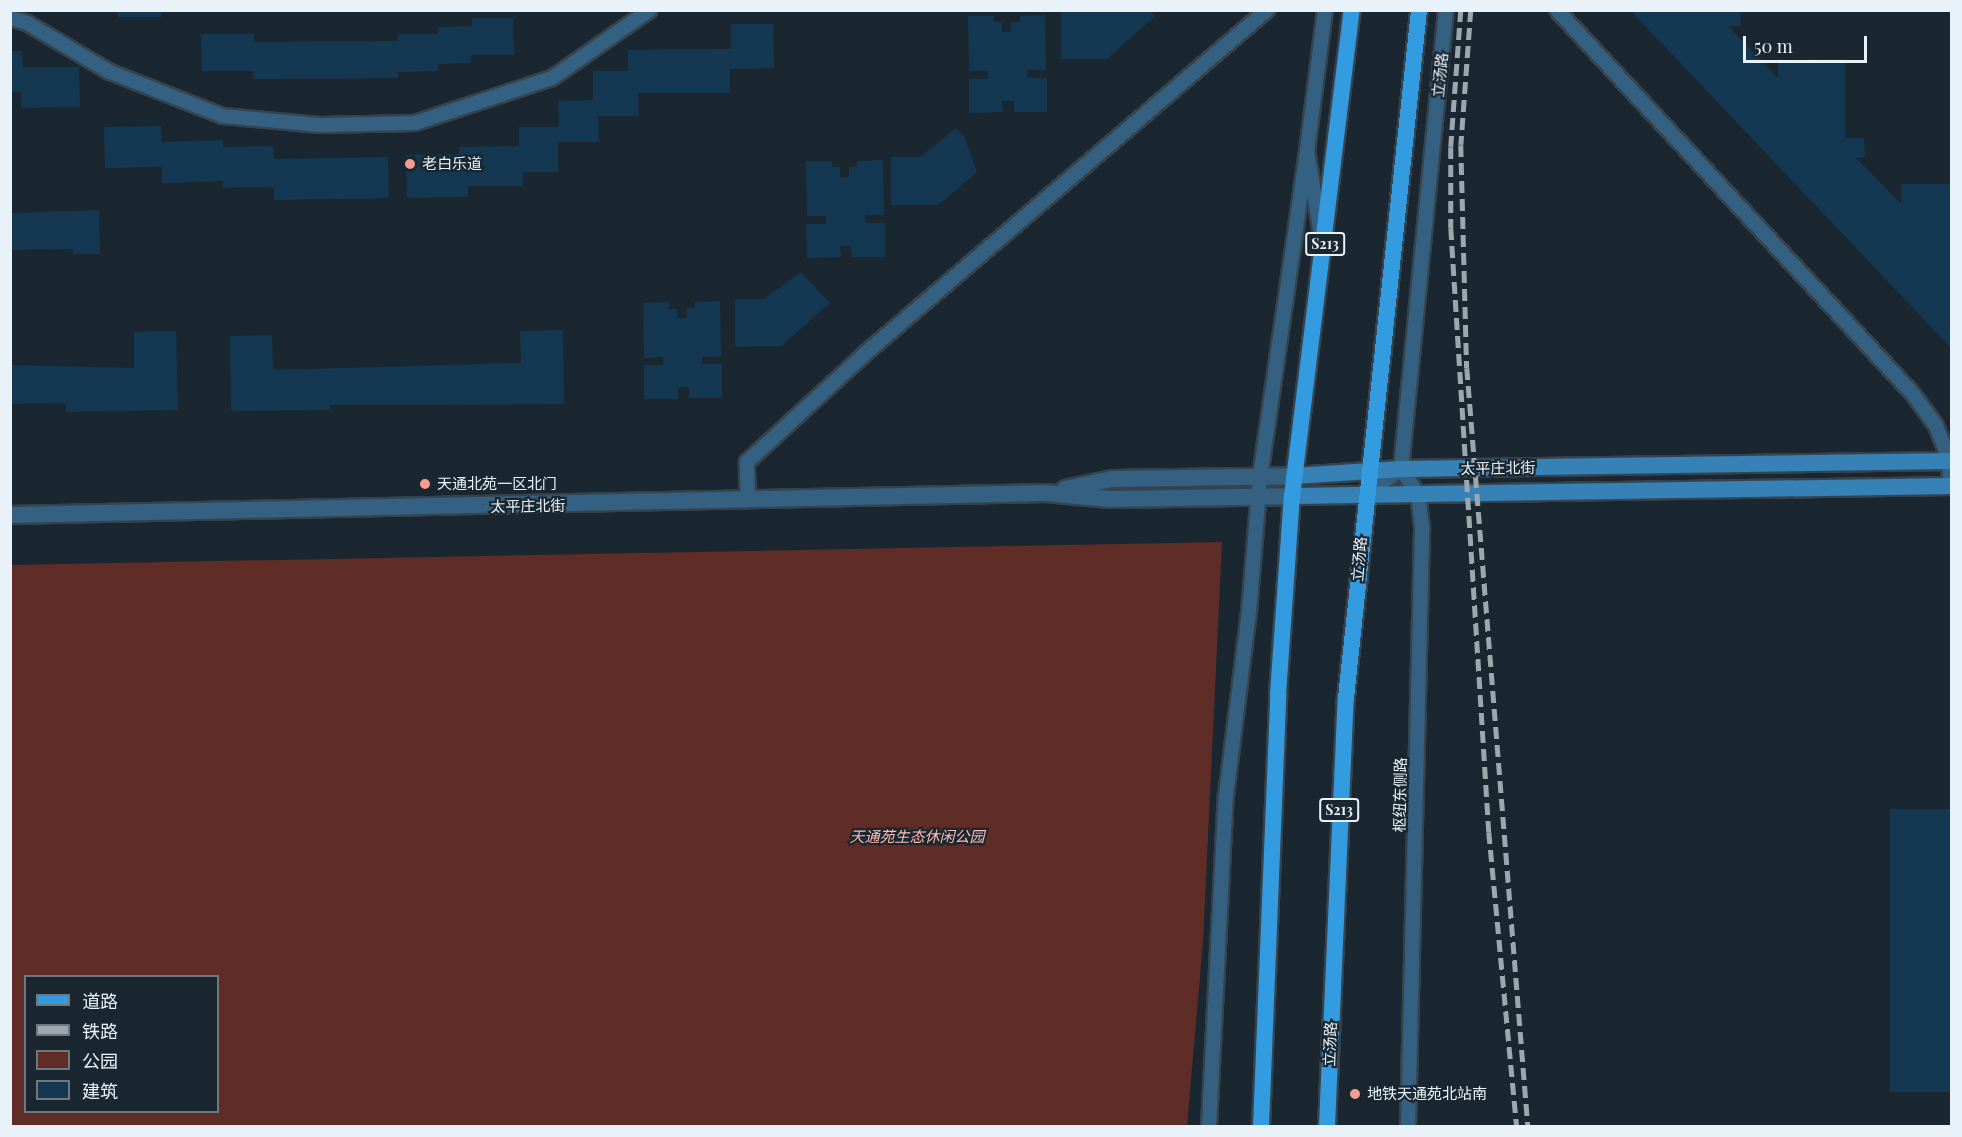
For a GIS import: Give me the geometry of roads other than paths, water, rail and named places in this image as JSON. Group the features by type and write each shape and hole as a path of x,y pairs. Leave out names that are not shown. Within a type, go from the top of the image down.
{"main road":[{"name":"S213","path":"1261,1126 1278,694 1292,496 1324,254 1352,10"},
{"name":"立汤路","path":"1327,1126 1340,777 1365,495 1419,10"},
{"name":"太平庄北街","path":"1294,476 1401,469 1950,461"},
{"name":"太平庄北街","path":"1292,496 1951,486"}],"street":[{"path":"10,18 27,23 110,72 223,116 321,125 415,123 552,78 650,10"},
{"path":"748,499 747,462 868,351 1267,10"},
{"name":"S213","path":"1324,254 1307,151 1325,10"},
{"name":"立汤路","path":"1401,469 1446,10"},
{"path":"1557,10 1913,394 1936,426 1950,461 1951,486"},
{"path":"1209,1126 1226,796 1249,612 1260,477 1307,151"},
{"path":"1365,495 1401,469 1418,494"},
{"name":"太平庄北街","path":"1046,493 1112,479 1294,476"},
{"name":"太平庄北街","path":"10,515 1046,493 1110,498 1292,496"},
{"name":"枢纽东侧路","path":"1408,1126 1422,580 1418,494"}],"railway":[{"path":"1461,10 1451,147 1451,228 1489,832 1517,1126"},
{"path":"1471,10 1461,145 1467,368 1528,1126"}],"place":[{"name":"老白乐道","path":"410,164"},
{"name":"天通北苑一区北门","path":"425,484"},
{"name":"地铁天通苑北站南","path":"1355,1094"}],"park label":[{"name":"天通苑生态休闲公园","path":"917,837"}]}
